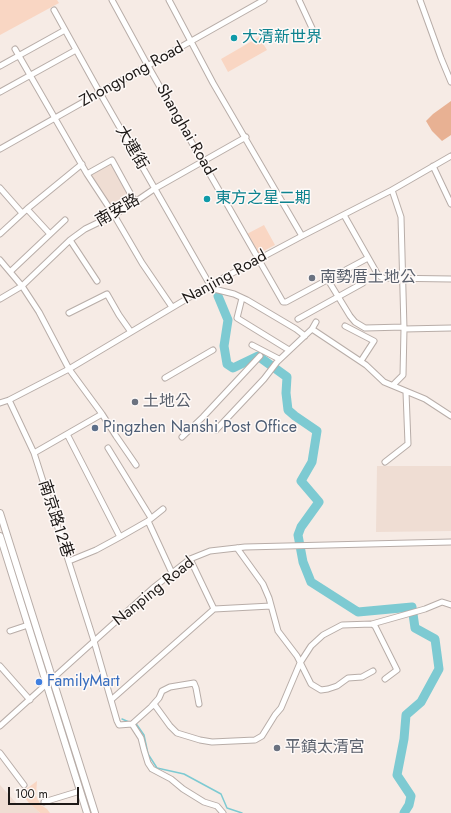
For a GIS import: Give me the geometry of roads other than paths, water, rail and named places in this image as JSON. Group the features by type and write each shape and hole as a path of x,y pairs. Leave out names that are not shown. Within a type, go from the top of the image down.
{"main road":[{"path":"0,513 95,813"},
{"path":"0,536 87,813"}],"street":[{"name":"Shanghai Road","path":"112,0 283,302 286,302 328,280"},
{"path":"170,0 191,42 302,236"},
{"name":"Zhongyong Road","path":"0,149 264,0"},
{"path":"299,0 312,28"},
{"path":"420,0 451,82"},
{"name":"大連街","path":"54,10 210,285"},
{"path":"0,66 65,30"},
{"path":"15,48 87,174 114,215 142,263 172,307"},
{"path":"0,92 76,50"},
{"name":"南安路","path":"0,299 22,286 70,240 85,229 114,215 154,188 246,137"},
{"name":"Nanjing Road","path":"0,403 9,400 68,369 210,285 392,190 451,156"},
{"path":"87,174 112,160 135,202"},
{"path":"0,234 22,213 82,164"},
{"path":"433,166 451,204"},
{"path":"0,188 22,213"},
{"path":"392,190 400,217 404,328 403,375 393,385"},
{"path":"27,209 50,234"},
{"path":"344,215 378,275 383,278 451,279"},
{"path":"11,272 65,220"},
{"path":"70,240 97,281"},
{"path":"368,258 328,280 355,322 365,328 451,328"},
{"path":"0,260 22,286 39,312 68,369 102,414 136,465"},
{"path":"298,320 363,283"},
{"path":"210,285 214,289 242,298 296,329 305,336"},
{"path":"70,313 107,294 119,316 131,332"},
{"path":"242,298 237,318 289,350"},
{"path":"216,430 278,361 312,330 316,322"},
{"path":"345,326 374,341 361,361"},
{"path":"312,330 361,361 384,382 424,399 451,416"},
{"path":"252,345 278,361"},
{"path":"164,378 213,350"},
{"path":"182,437 203,417 260,356"},
{"path":"385,462 408,444 406,392"},
{"name":"南京路12巷","path":"9,400 34,453 119,724 132,724"},
{"path":"34,453 102,414"},
{"path":"67,434 120,537"},
{"path":"108,448 150,520 172,573"},
{"path":"69,561 96,550 120,537 150,520 163,509"},
{"name":"Nanping Road","path":"0,726 153,588 190,559 210,551 237,548 451,542"},
{"path":"2,546 10,543"},
{"path":"237,548 263,584 269,598 278,631 286,640 311,684 321,690 337,686 348,678 362,677 373,671"},
{"path":"190,559 214,609"},
{"path":"154,704 171,728 177,733 208,742 224,743 255,740 262,736 281,708 300,663 311,646 323,635 342,625 372,624 442,602 451,605"},
{"path":"111,700 214,609 271,606"},
{"path":"372,624 375,626 397,670 385,679"},
{"path":"10,631 28,625"},
{"path":"0,666 30,700"},
{"path":"200,704 194,683 166,688 154,704 132,724 141,738 148,763 152,769 171,779 183,789 204,802 217,806 223,813"},
{"path":"0,753 24,785"},
{"path":"44,802 80,791"}],"waterway":[{"path":"218,296 228,320 224,346 227,364 233,368 258,356 287,377 286,393 288,410 317,431 312,462 301,481 319,502 301,527 298,535 303,562 311,582 358,612 412,607 415,628 435,639 439,669 421,702 406,715 404,739 397,775 411,796 409,805 404,813"},
{"path":"122,719 129,722"},
{"path":"135,724 144,735 148,754 157,768 184,774 221,794 227,808 242,813"}],"place":[{"name":"大清新世界","path":"234,38"},
{"name":"東方之星二期","path":"207,199"},
{"name":"南勢厝土地公","path":"312,278"},
{"name":"土地公","path":"135,402"},
{"name":"Pingzhen Nanshi Post Office","path":"95,428"},
{"name":"FamilyMart","path":"39,682"},
{"name":"平鎮太清宮","path":"277,748"}]}
